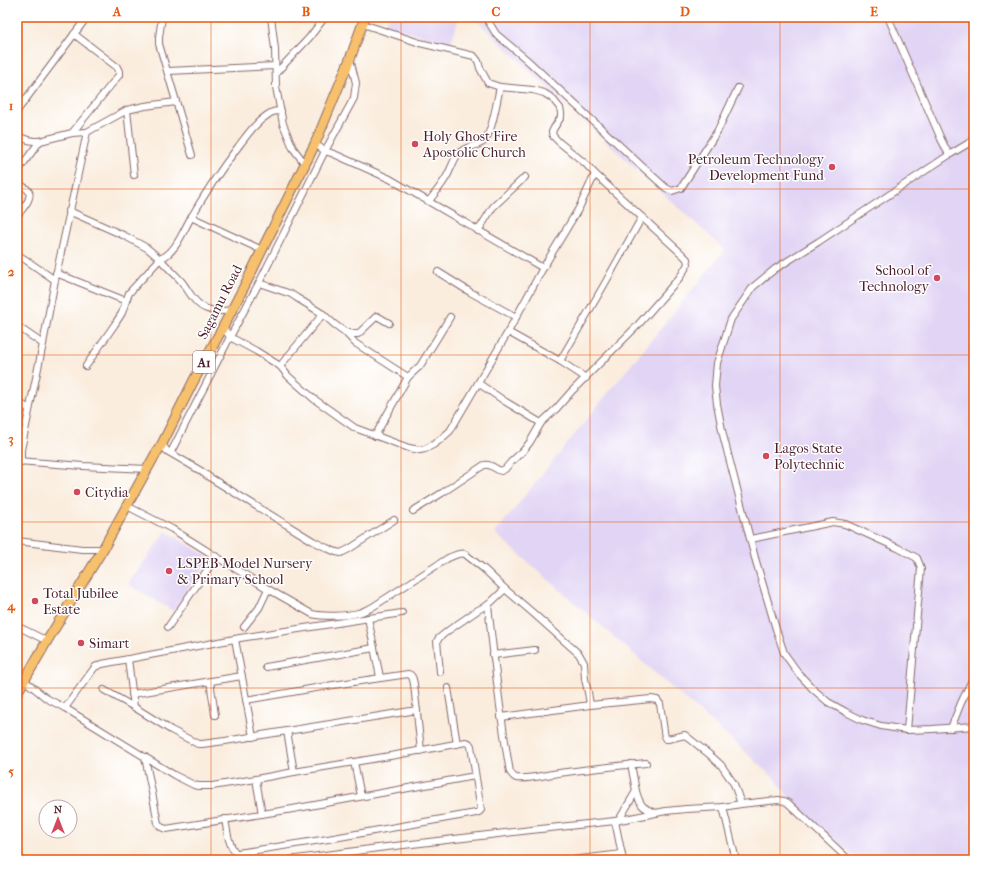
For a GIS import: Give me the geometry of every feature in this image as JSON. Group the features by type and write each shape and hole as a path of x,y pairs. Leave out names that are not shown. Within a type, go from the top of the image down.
{"highway":[{"name":"Sagamu Road","path":"17,693 103,549 148,469 232,310 315,144 364,21"}],"street":[{"path":"76,17 83,22"},
{"path":"17,111 87,17"},
{"path":"162,17 159,44 192,155"},
{"path":"271,17 275,49 276,87 283,124 293,148 305,164"},
{"path":"168,72 275,70 309,38 325,17"},
{"path":"488,17 488,21 496,34 526,59 651,175 666,188 672,191 680,188 718,130 738,88"},
{"path":"888,17 949,155"},
{"path":"364,21 420,43 474,56 478,61 488,83 500,87 533,90 544,93 552,98 560,108 561,113 561,117 552,132 553,136 586,164 683,255 687,259 688,264 680,277 638,325 571,392 556,410 541,423 527,446 503,470 498,470 487,464 484,465 413,512"},
{"path":"72,133 119,75 117,67 74,34"},
{"path":"171,452 259,283 325,151 354,98 356,83 350,59"},
{"path":"429,201 448,175 459,154 467,147 481,143 488,136 500,87"},
{"path":"17,136 28,140 40,141 72,133 87,132 127,110 176,102"},
{"path":"127,110 134,174"},
{"path":"86,366 122,314 129,293 160,259 166,257 173,250 191,217 220,172 254,126 270,113 281,111"},
{"path":"87,132 56,273 19,461 148,469"},
{"path":"974,140 775,269 753,287 731,319 717,363 715,386 723,435 776,629 784,653 799,674 828,702 862,720 881,726 907,730 974,726"},
{"path":"17,172 40,141"},
{"path":"315,144 325,151 390,179 543,268"},
{"path":"223,327 230,337 280,366 288,376 324,407 355,428 416,449 425,449 441,439 450,430 579,208 595,174"},
{"path":"478,231 493,206 525,177"},
{"path":"17,182 30,193 30,196 29,200 17,216"},
{"path":"69,211 125,236 147,248 160,259 182,283 189,294 204,308 209,310 232,310"},
{"path":"191,217 262,250"},
{"path":"560,361 642,217"},
{"path":"17,254 55,280"},
{"path":"438,272 470,292 516,317"},
{"path":"56,273 126,301"},
{"path":"259,283 291,294 323,314 345,332 355,343 408,377"},
{"path":"280,366 323,314"},
{"path":"345,332 358,334 377,316 389,323"},
{"path":"375,436 408,377 420,366 450,317"},
{"path":"17,326 43,344"},
{"path":"508,332 560,361 586,378"},
{"path":"478,383 541,423"},
{"path":"17,401 29,409"},
{"path":"17,416 23,405"},
{"path":"17,433 24,436"},
{"path":"162,444 167,451 171,452 253,505 313,541 336,552 341,553 349,549 394,520"},
{"path":"127,506 193,541 216,558 312,614 324,616 358,613 371,608 448,558 461,553 465,554 484,568 505,589 579,654 584,663 585,679 590,705"},
{"path":"751,539 833,522 845,524 917,558 921,568 921,576 907,730"},
{"path":"17,540 82,549 103,549"},
{"path":"168,627 216,558"},
{"path":"244,627 258,608 268,589"},
{"path":"440,672 438,638 473,613 488,605 505,589"},
{"path":"488,605 501,717 510,772 512,775 515,777 530,777 646,763"},
{"path":"65,708 95,667 102,664 235,639 402,613"},
{"path":"368,618 380,677"},
{"path":"17,626 47,641"},
{"path":"235,639 253,737"},
{"path":"266,667 374,648"},
{"path":"493,655 535,650"},
{"path":"128,659 134,707"},
{"path":"246,700 380,677 411,674 417,710 421,751"},
{"path":"132,694 242,676"},
{"path":"952,728 961,703 974,676"},
{"path":"24,680 46,698 65,708 174,775 198,786 212,786 256,779 466,742 471,746 480,810 476,813 238,854 232,849 227,833 225,819"},
{"path":"210,681 215,715"},
{"path":"448,688 457,744"},
{"path":"104,690 170,730 198,744 253,737 417,710"},
{"path":"501,717 590,705 656,700 660,704 665,738 668,739 685,735 710,755 721,765 734,784 741,804"},
{"path":"287,731 294,772"},
{"path":"145,757 158,823 161,827 166,829 262,814 475,776"},
{"path":"354,762 361,796"},
{"path":"631,764 636,791 642,806 656,813"},
{"path":"256,779 262,814"},
{"path":"572,860 622,857 617,821 636,791"},
{"path":"289,860 508,832 617,821 686,809 723,807 778,800 788,803 847,860"},
{"path":"723,807 736,860"},
{"path":"17,855 22,860"}],"shaded area":[{"path":"388,17 459,17 451,43 385,26"},
{"name":"Lagos State Polytechnic","path":"473,17 974,17 974,860 858,860 793,803 776,780 750,756 495,533 725,250 575,113"},
{"name":"LSPEB Model Nursery & Primary School","path":"166,531 210,558 173,611 128,584"}],"place":[{"name":"Holy Ghost Fire Apostolic Church","path":"415,144"},
{"name":"Petroleum Technology Development Fund","path":"832,167"},
{"name":"School of Technology","path":"937,278"},
{"name":"Lagos State Polytechnic","path":"766,456"},
{"name":"Citydia","path":"77,492"},
{"name":"LSPEB Model Nursery & Primary School","path":"169,571"},
{"name":"Total Jubilee Estate","path":"35,601"},
{"name":"Simart","path":"81,643"}]}
